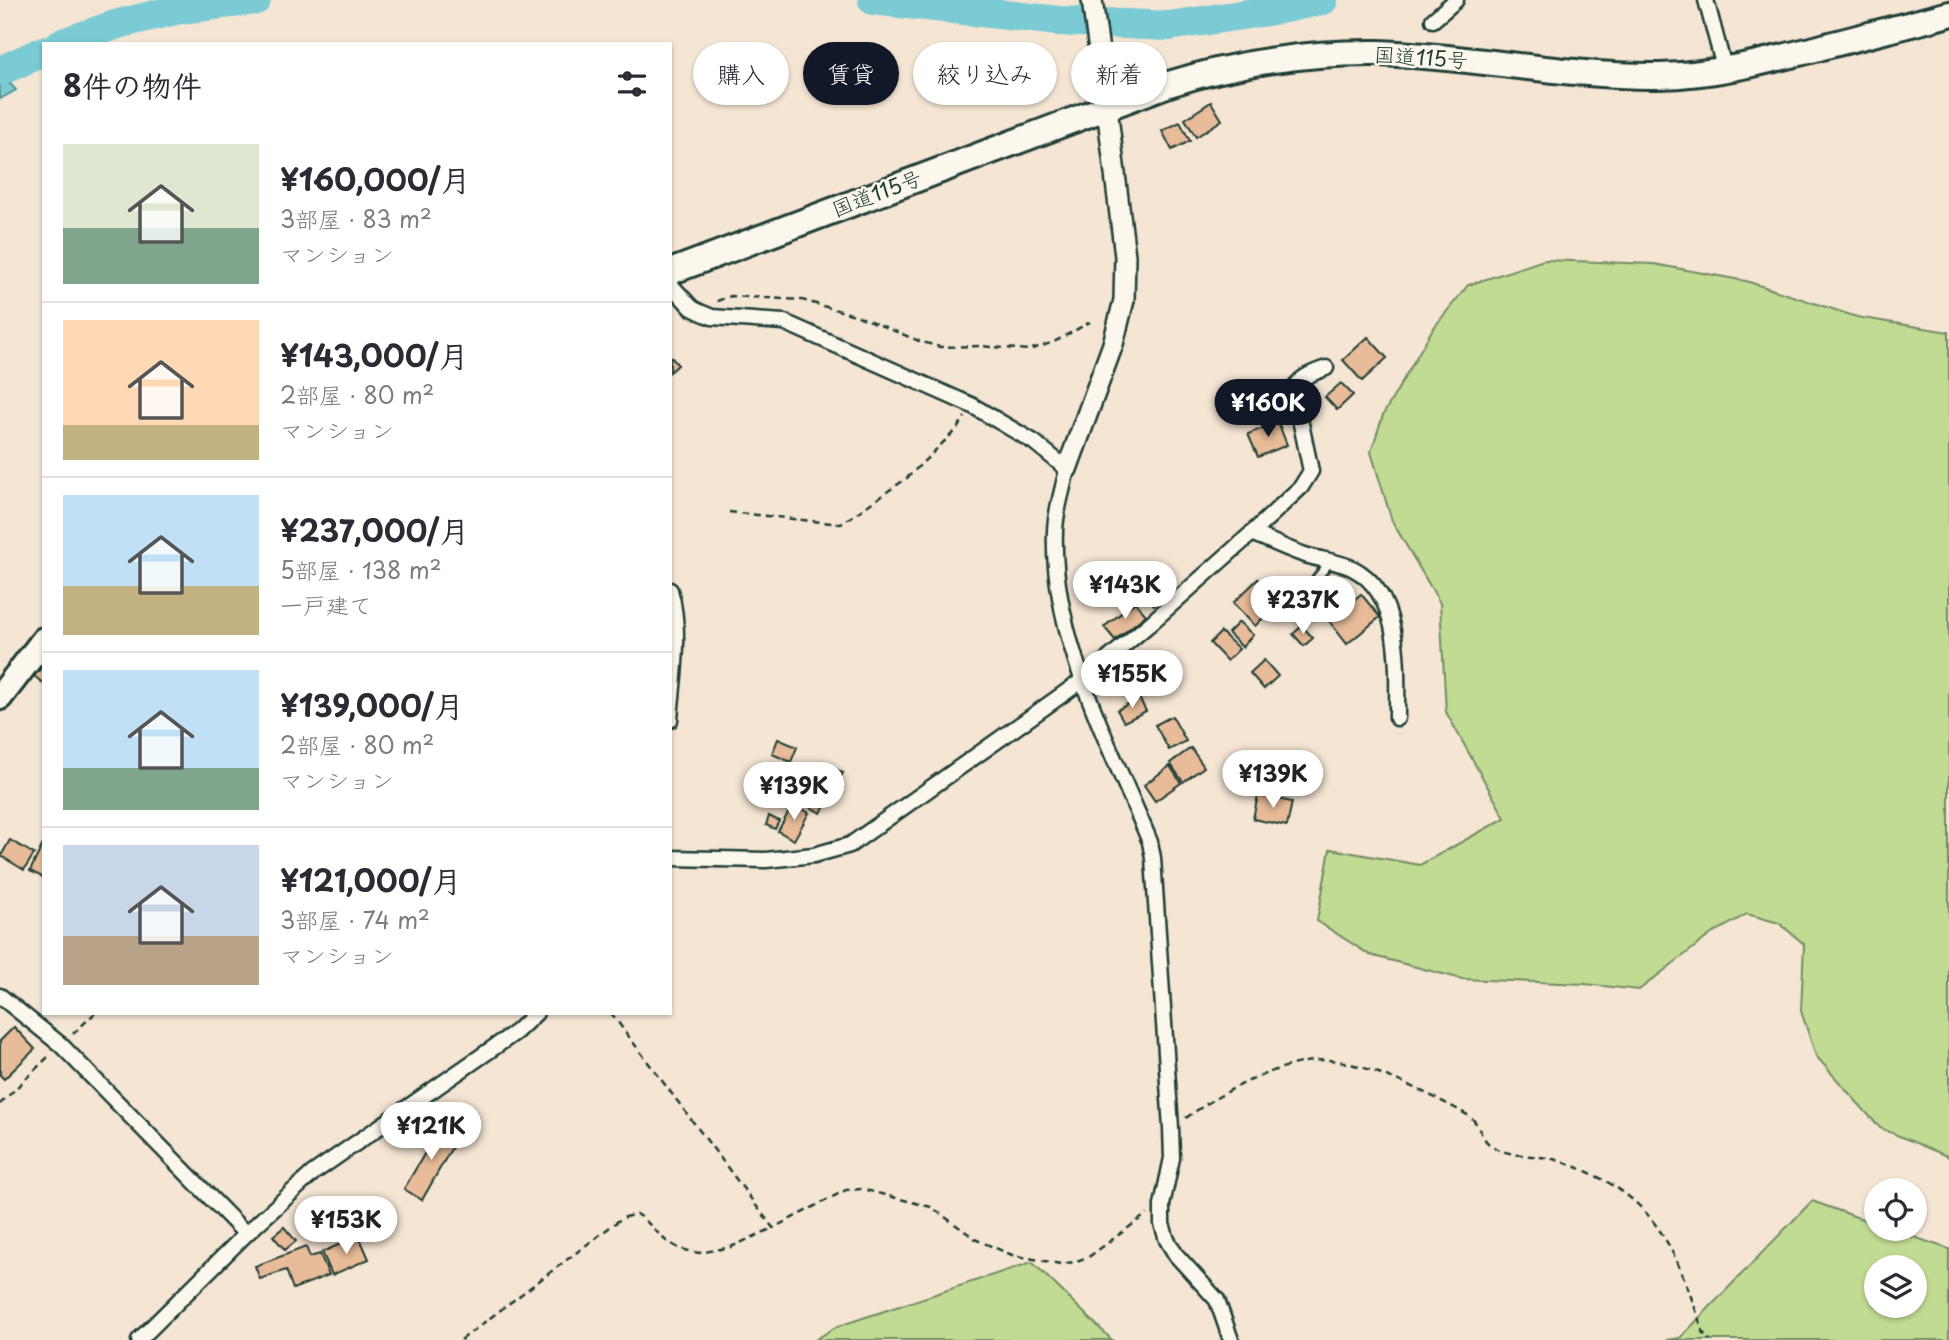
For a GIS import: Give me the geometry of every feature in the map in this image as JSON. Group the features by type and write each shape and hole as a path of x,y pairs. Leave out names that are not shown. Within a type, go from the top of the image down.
{"highway":[{"name":"国道115号","path":"1167,84 1203,73 1310,57 1377,53 1584,73 1659,76 1725,71 1949,14"},
{"name":"国道115号","path":"672,271 1097,105"},
{"path":"0,697 42,643"}],"street":[{"path":"1092,0 1098,42"},
{"path":"1433,20 1456,0"},
{"path":"1706,0 1725,71"},
{"path":"1107,105 1125,256 1124,300 1113,344 1068,470 1055,529 1055,577 1063,619 1083,680 1150,842 1172,1158 1162,1205 1162,1224 1176,1255 1216,1300 1231,1340"},
{"path":"672,286 699,312 712,317 784,322 973,406 1034,442 1068,470"},
{"path":"672,858 766,860 814,855 849,845 1083,680 1153,621 1301,487 1311,471 1294,391 1296,384 1302,379 1325,368"},
{"path":"1252,533 1303,554 1353,568 1371,581 1383,598 1394,632 1397,656 1397,718"},
{"path":"672,597 676,639 672,693"},
{"path":"0,996 61,1045 246,1234"},
{"path":"139,1340 246,1234 313,1173 516,1032 534,1015"}],"lane":[{"path":"1293,607 1330,562"}],"path":[{"path":"699,312 731,296 802,300 858,316 940,347 981,346 1030,350 1054,342 1090,322"},
{"path":"729,512 841,524 907,478 957,429 973,406"},
{"path":"0,1104 93,1015"},
{"path":"613,1015 773,1228"},
{"path":"1171,1128 1211,1099 1295,1063 1328,1060 1350,1064 1427,1093 1473,1118 1483,1139 1496,1149 1561,1161 1603,1178 1633,1199 1665,1237 1681,1267 1704,1334 1710,1340"},
{"path":"461,1340 622,1218 636,1214 665,1240 680,1249 699,1253 731,1247 846,1191 862,1189 931,1207 977,1240 1012,1255 1061,1264 1090,1256 1140,1218 1162,1205"}],"green space":[{"path":"1544,260 1654,264 1746,281 1857,317 1949,332 1949,1157 1880,1128 1816,1056 1801,1011 1804,944 1779,923 1747,914 1710,935 1639,990 1585,984 1462,979 1370,955 1317,921 1330,849 1420,865 1505,818 1446,712 1440,603 1392,521 1371,452 1383,415 1432,330 1468,285"},
{"path":"1812,1201 1864,1220 1864,1241 1925,1241 1949,1249 1949,1340 1667,1340 1680,1338"},
{"path":"1032,1262 1112,1340 815,1340 836,1327"}],"water":[{"path":"0,73 16,90 0,99"}],"building":[{"path":"1211,102 1222,120 1196,137 1185,119"},
{"path":"1180,122 1190,141 1172,150 1162,131"},
{"path":"1368,337 1387,358 1362,381 1343,360"},
{"path":"672,358 678,365 672,370"},
{"path":"1341,383 1353,395 1337,410 1325,397"},
{"path":"1278,422 1287,445 1258,457 1248,434"},
{"path":"1258,579 1280,601 1255,626 1233,603"},
{"path":"1160,580 1170,592 1154,605 1144,593"},
{"path":"1361,594 1380,617 1347,644 1329,621"},
{"path":"1135,602 1146,615 1115,640 1104,627"},
{"path":"1239,622 1253,635 1242,647 1228,633"},
{"path":"1302,626 1313,638 1304,646 1293,634"},
{"path":"1221,632 1239,649 1227,661 1210,643"},
{"path":"1264,660 1278,676 1264,689 1250,673"},
{"path":"42,667 42,682 34,676"},
{"path":"1139,698 1146,711 1124,722 1117,710"},
{"path":"1172,716 1186,741 1169,750 1155,725"},
{"path":"778,739 797,747 791,762 772,754"},
{"path":"1191,748 1204,767 1183,782 1170,763"},
{"path":"820,761 843,773 821,813 798,801"},
{"path":"1170,766 1181,783 1155,801 1144,785"},
{"path":"1258,795 1292,802 1287,826 1253,819"},
{"path":"793,804 809,813 794,840 778,831"},
{"path":"769,816 779,821 775,829 766,825"},
{"path":"10,840 34,854 24,870 1,856"},
{"path":"42,846 42,877 30,871"},
{"path":"14,1027 35,1049 4,1079 0,1075 0,1041"},
{"path":"441,1125 459,1135 422,1200 404,1189"},
{"path":"284,1227 296,1241 285,1250 273,1236"},
{"path":"359,1236 369,1259 332,1275 322,1252"},
{"path":"306,1247 310,1257 320,1254 329,1275 293,1289 286,1270 260,1279 255,1266"}],"waterway":[{"path":"66,42 118,24 180,9 256,0"},
{"path":"873,0 1059,21 1169,26 1323,0"},
{"path":"0,71 42,52"}]}
